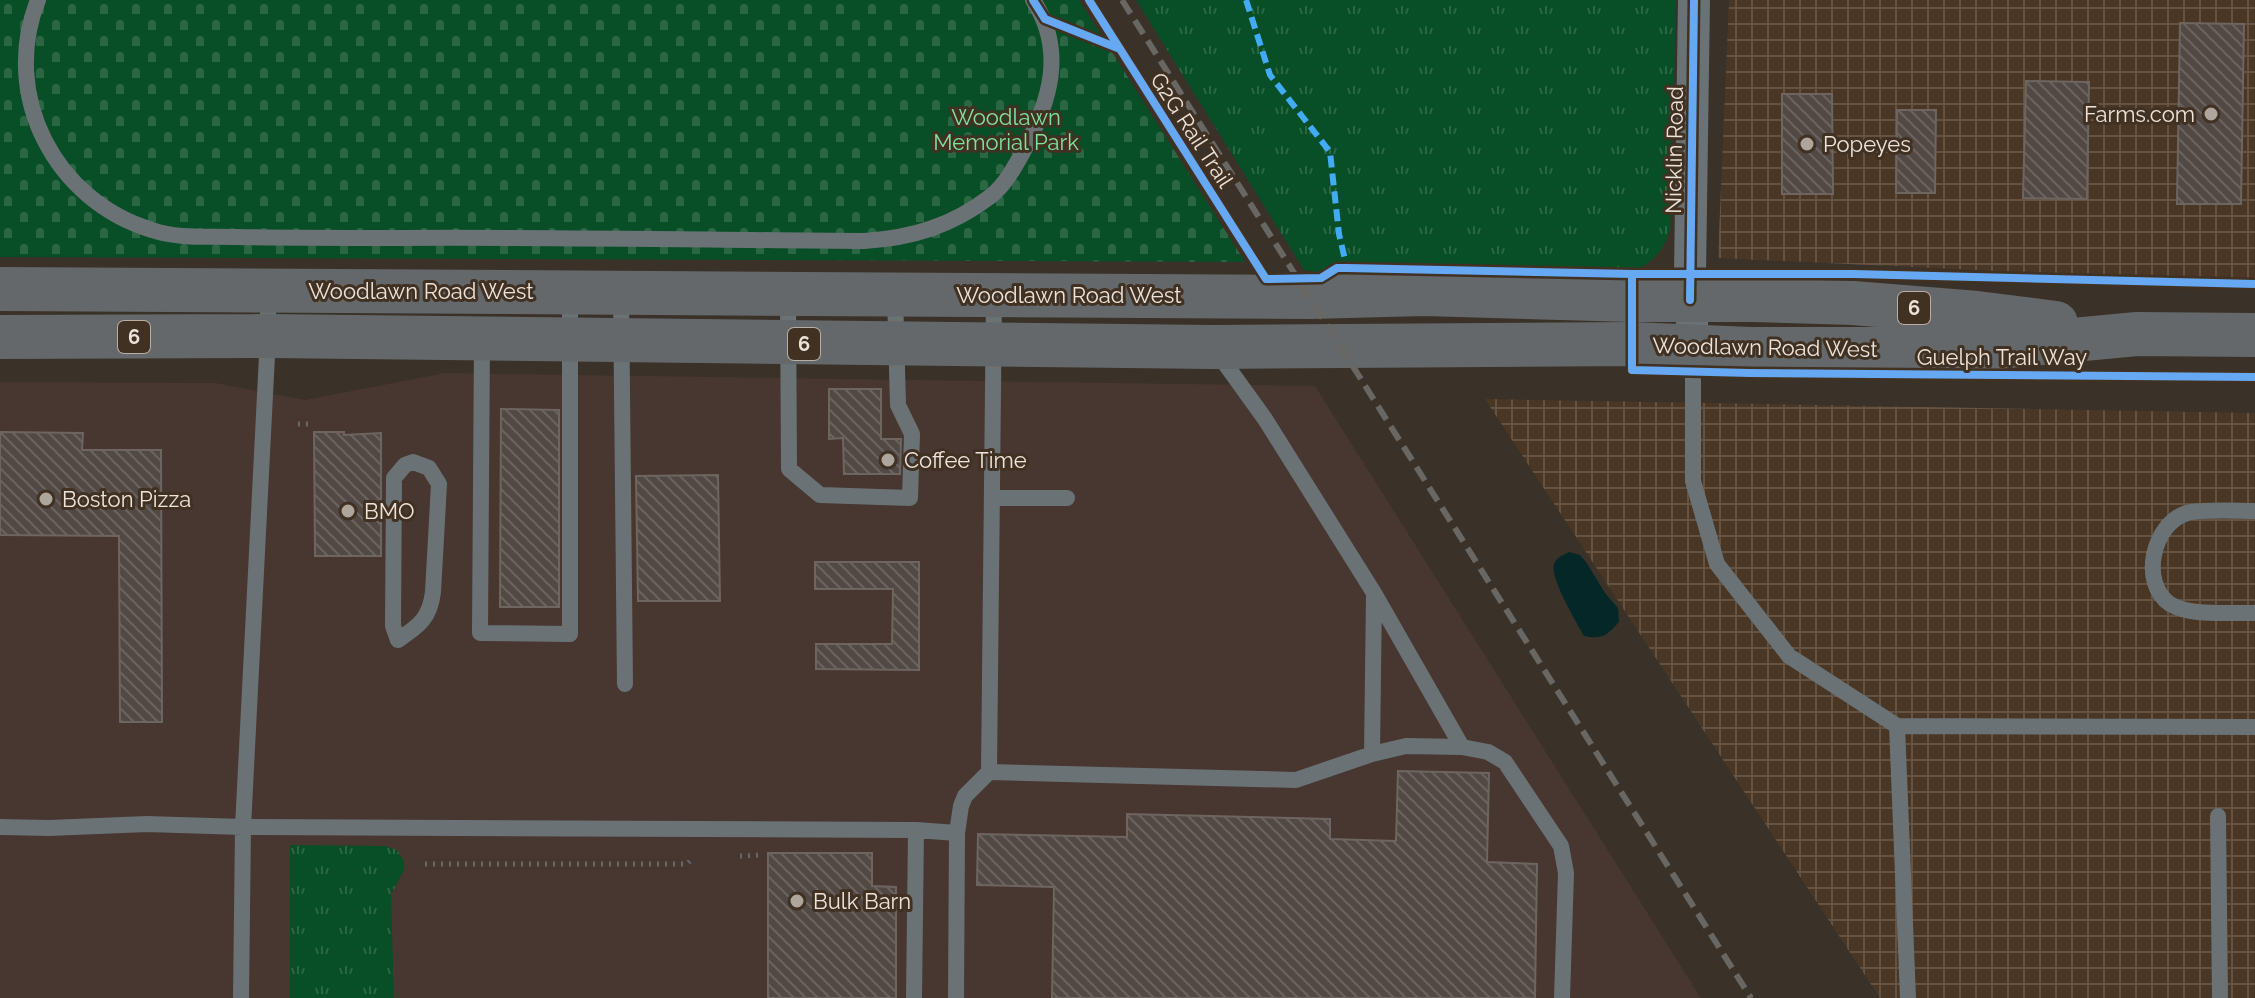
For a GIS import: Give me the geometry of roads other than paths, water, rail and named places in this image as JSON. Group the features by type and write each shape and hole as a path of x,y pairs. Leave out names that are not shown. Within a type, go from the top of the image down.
{"main road":[{"name":"Woodlawn Road West","path":"0,289 268,290 482,314 571,340 993,346 1572,344 1750,349 1977,349 2137,334 2255,335"},
{"name":"Woodlawn Road West","path":"0,337 268,336 482,314 570,292 1309,297 1425,294 1853,303 1977,313 2137,334"}],"street":[{"name":"Nicklin Road","path":"1693,347 1690,300 1694,0"}],"lane":[{"path":"38,0 26,43 24,77 32,114 46,148 69,179 86,193 126,220 151,230 172,235 283,238 864,241 917,235 945,223 992,195 1010,175 1039,120 1047,95 1051,45 1045,19 1033,0"},
{"path":"241,998 243,827 268,290"},
{"path":"482,314 480,633 570,634 570,292"},
{"path":"621,292 625,684"},
{"path":"788,292 789,469 820,495 910,498 912,434 898,405 895,295"},
{"path":"956,998 957,833 965,796 989,772 994,294"},
{"path":"1213,347 1275,434 1374,593 1462,747"},
{"path":"1693,347 1693,481 1717,564 1789,656 1897,726 2255,727"},
{"path":"413,462 429,468 439,484 433,592 431,608 418,627 398,640 393,626 394,478 405,465 413,462"},
{"path":"992,498 1067,498"},
{"path":"2255,511 2188,512 2168,523 2157,543 2151,570 2168,603 2190,612 2255,613"},
{"path":"1372,754 1374,593"},
{"path":"1897,726 1908,998"},
{"path":"989,772 1296,780 1406,746 1462,747 1488,752 1505,762 1561,846 1566,873 1562,998"},
{"path":"2218,816 2220,998"},
{"path":"0,827 147,824 916,830 957,833"},
{"path":"914,998 916,830"}],"water":[{"path":"1569,552 1580,555 1618,608 1619,622 1604,635 1584,636 1559,589 1554,564"}],"railway":[{"path":"1122,0 1751,998"}],"place":[{"name":"Farms.com","path":"2211,114"},
{"name":"Popeyes","path":"1807,144"},
{"name":"Coffee Time","path":"888,460"},
{"name":"Boston Pizza","path":"46,499"},
{"name":"BMO","path":"348,511"},
{"name":"Bulk Barn","path":"797,901"}],"park label":[{"name":"Woodlawn Memorial Park","path":"1006,130"}]}
